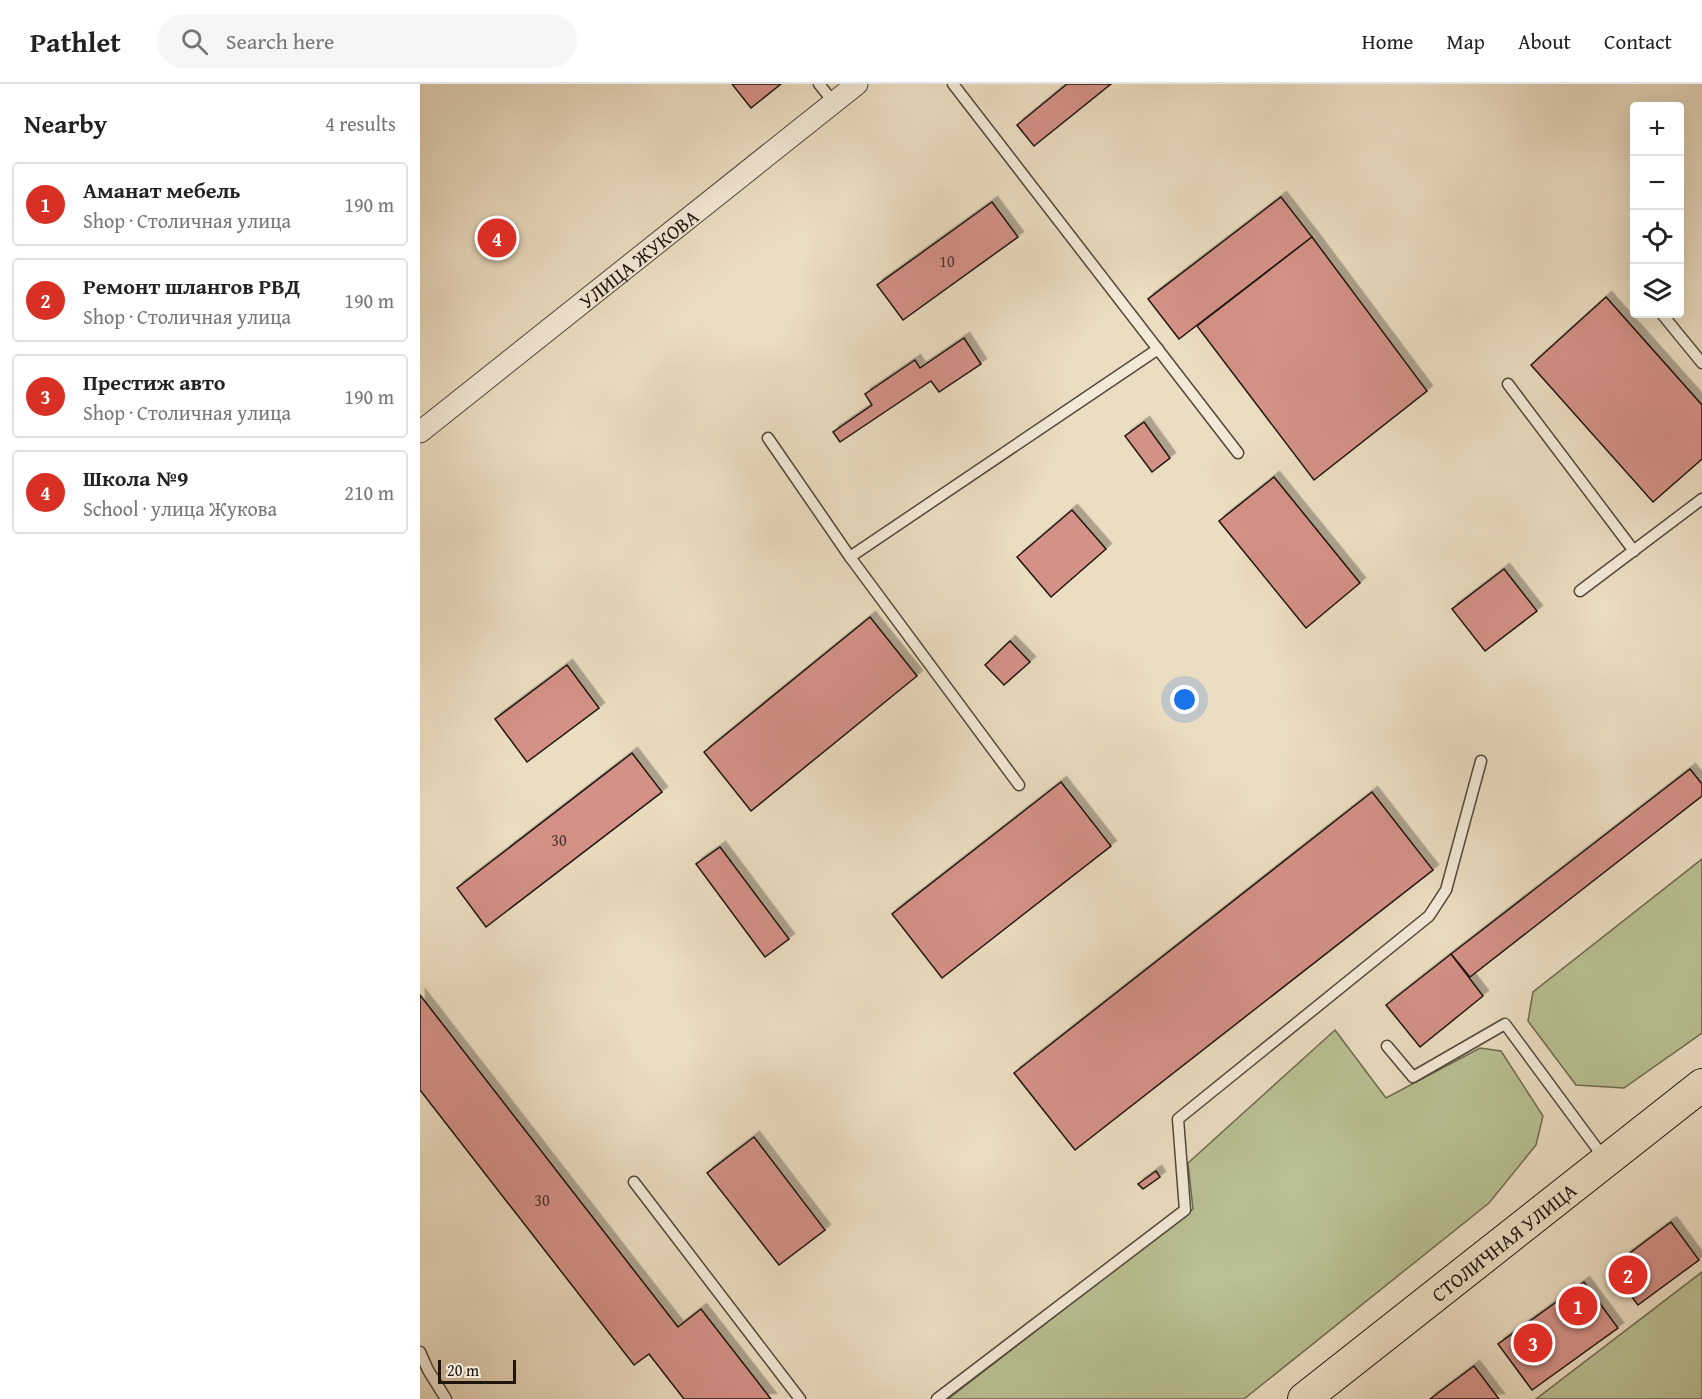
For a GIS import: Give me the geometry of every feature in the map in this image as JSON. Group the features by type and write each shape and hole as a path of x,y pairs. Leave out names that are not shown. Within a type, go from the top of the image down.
{"main road":[{"name":"СТОЛИЧНАЯ УЛИЦА","path":"1304,1399 1702,1085"}],"street":[{"name":"УЛИЦА ЖУКОВА","path":"420,432 857,84"}],"lane":[{"path":"819,84 834,103"},
{"path":"953,84 1238,453"},
{"path":"1665,318 1702,363"},
{"path":"850,557 1158,349"},
{"path":"1508,384 1634,551"},
{"path":"768,438 850,557 1018,785"},
{"path":"1580,591 1702,500"},
{"path":"937,1399 1185,1210 1178,1119 1430,916 1446,890 1481,761"},
{"path":"1388,1046 1413,1077 1505,1024 1606,1161"},
{"path":"634,1182 800,1399"},
{"path":"420,1352 424,1374 446,1399"}],"green space":[{"path":"1702,859 1702,1033 1624,1088 1576,1085 1528,1021 1533,992"},
{"path":"1335,1030 1386,1098 1480,1048 1501,1051 1543,1116 1536,1145 1489,1203 1244,1399 948,1399 1193,1209 1188,1163"},
{"path":"1702,1272 1702,1399 1536,1399"}],"building":[{"path":"732,84 781,84 751,108"},
{"path":"1067,84 1111,84 1034,146 1017,125"},
{"path":"1281,197 1312,237 1179,339 1148,299"},
{"path":"992,202 1018,237 903,320 877,285"},
{"path":"1312,237 1427,391 1314,480 1197,326"},
{"path":"1606,297 1702,405 1702,459 1653,502 1531,365"},
{"path":"964,338 981,364 939,392 931,381 840,442 833,432 872,405 865,394 915,360 920,368"},
{"path":"1144,422 1170,458 1152,472 1125,436"},
{"path":"1274,477 1360,583 1306,628 1219,521"},
{"path":"1072,510 1106,549 1051,597 1017,557"},
{"path":"1504,569 1537,611 1485,651 1452,609"},
{"path":"870,617 917,676 751,811 704,752"},
{"path":"1010,641 1030,662 1004,685 985,665"},
{"path":"567,665 599,708 527,762 495,719"},
{"path":"632,753 662,792 486,927 457,888"},
{"path":"1690,769 1702,784 1702,796 1470,977 1451,954"},
{"path":"1061,782 1111,846 942,978 892,914"},
{"path":"1372,792 1433,870 1075,1150 1014,1073"},
{"path":"720,847 789,939 765,957 696,864"},
{"path":"1451,954 1483,996 1420,1047 1386,1005"},
{"path":"420,995 678,1327 701,1309 771,1399 684,1399 649,1354 634,1365 420,1090"},
{"path":"754,1137 825,1230 779,1265 707,1173"},
{"path":"1156,1171 1160,1177 1143,1189 1138,1184"},
{"path":"1671,1222 1699,1260 1638,1305 1610,1268"},
{"path":"1584,1282 1618,1328 1532,1390 1498,1344"},
{"path":"1474,1366 1499,1399 1430,1399"}],"place":[{"name":"Школа №9","path":"497,238"},
{"name":"Ремонт шлангов РВД","path":"1628,1275"},
{"name":"Аманат мебель","path":"1578,1306"},
{"name":"Престиж авто","path":"1533,1343"}]}
